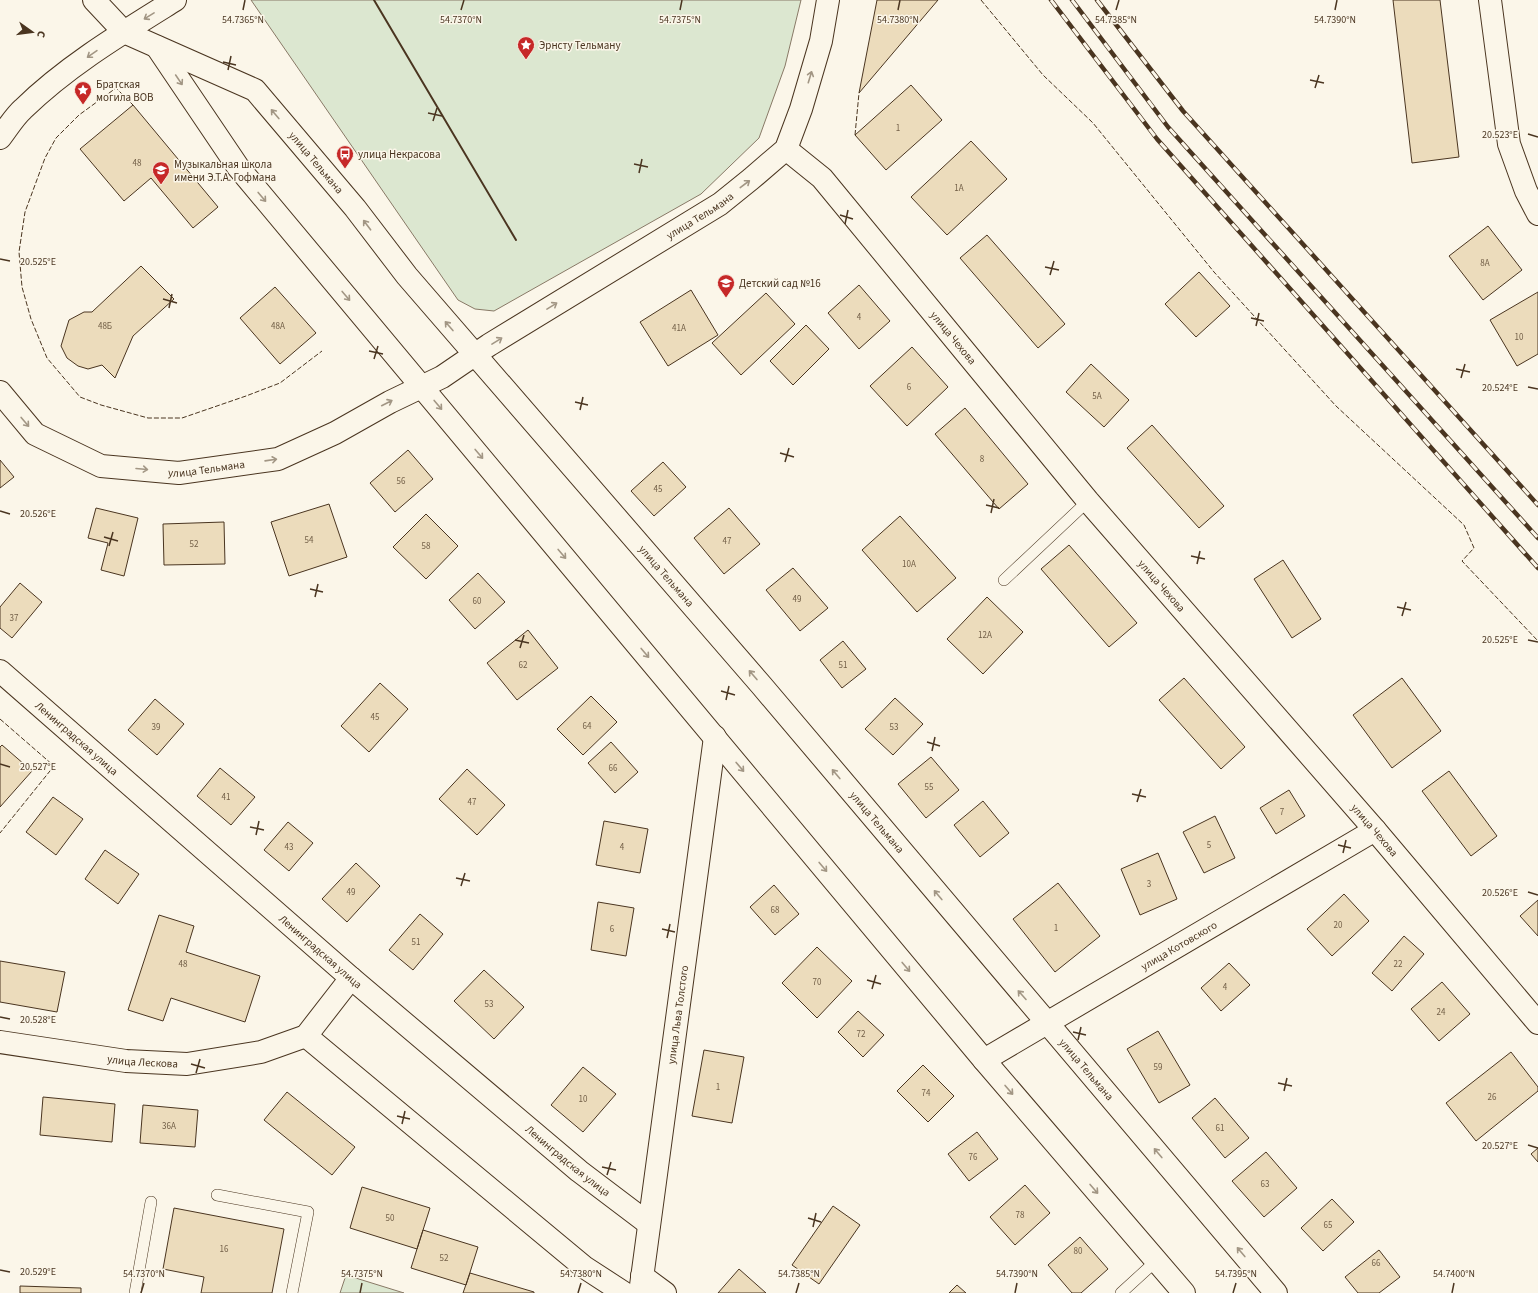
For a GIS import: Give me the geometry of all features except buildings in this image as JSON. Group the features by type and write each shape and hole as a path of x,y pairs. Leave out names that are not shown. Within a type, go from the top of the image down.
{"street":[{"name":"улица Тельмана","path":"94,0 124,32 255,90 355,208 407,276 762,686 1017,989 1276,1293"},
{"path":"0,138 22,110 74,67 124,32 175,0"},
{"name":"улица Тельмана","path":"0,392 35,434 101,466 179,473 278,459 335,433 390,402 454,370 475,355 720,204 786,149 801,109 821,41 828,0"},
{"path":"1490,0 1509,144 1526,190 1538,214"},
{"path":"157,47 238,167 984,1060 1184,1293"},
{"name":"улица Чехова","path":"786,149 822,178 1088,501 1375,830 1538,1023"},
{"name":"Ленинградская улица","path":"0,671 351,978 573,1166 648,1224"},
{"name":"улица Льва Толстого","path":"641,1284 715,737"},
{"name":"улица Котовского","path":"984,1060 1048,1024 1375,830"},
{"path":"351,978 306,1036 584,1267 624,1293"},
{"name":"улица Лескова","path":"0,1042 126,1061 187,1064 261,1052 306,1036"},
{"path":"641,1284 665,1293"}],"lane":[{"path":"1004,580 1088,501"},
{"path":"217,1195 308,1212 292,1293"},
{"path":"135,1293 151,1202"},
{"path":"1121,1293 1156,1261"}],"green space":[{"path":"251,0 801,0 785,66 759,138 701,194 494,311 475,309 458,300"},
{"path":"346,1275 404,1293 340,1293"}],"railway":[{"path":"1051,0 1157,139 1538,568"},
{"path":"1072,0 1168,127 1538,538"},
{"path":"1097,0 1183,111 1538,505"}],"fence":[{"path":"981,0 1043,75 1093,123 1214,272 1336,406 1464,525 1474,548 1462,561 1538,641"},
{"path":"133,105 116,88 79,115 56,138 45,158 25,212 19,252 22,287 31,319 47,358 80,397 101,405 148,418 182,418 280,383 322,351"},
{"path":"855,135 859,93"},
{"path":"0,719 54,766 0,833"}],"wall":[{"path":"374,0 516,240"}],"place":[{"name":"Эрнсту Тельману","path":"526,60"},
{"name":"Братская могила ВОВ","path":"83,105"},
{"name":"улица Некрасова","path":"345,169"},
{"name":"Музыкальная школа имени Э.Т.А. Гофмана","path":"161,185"},
{"name":"Детский сад №16","path":"726,298"}]}
